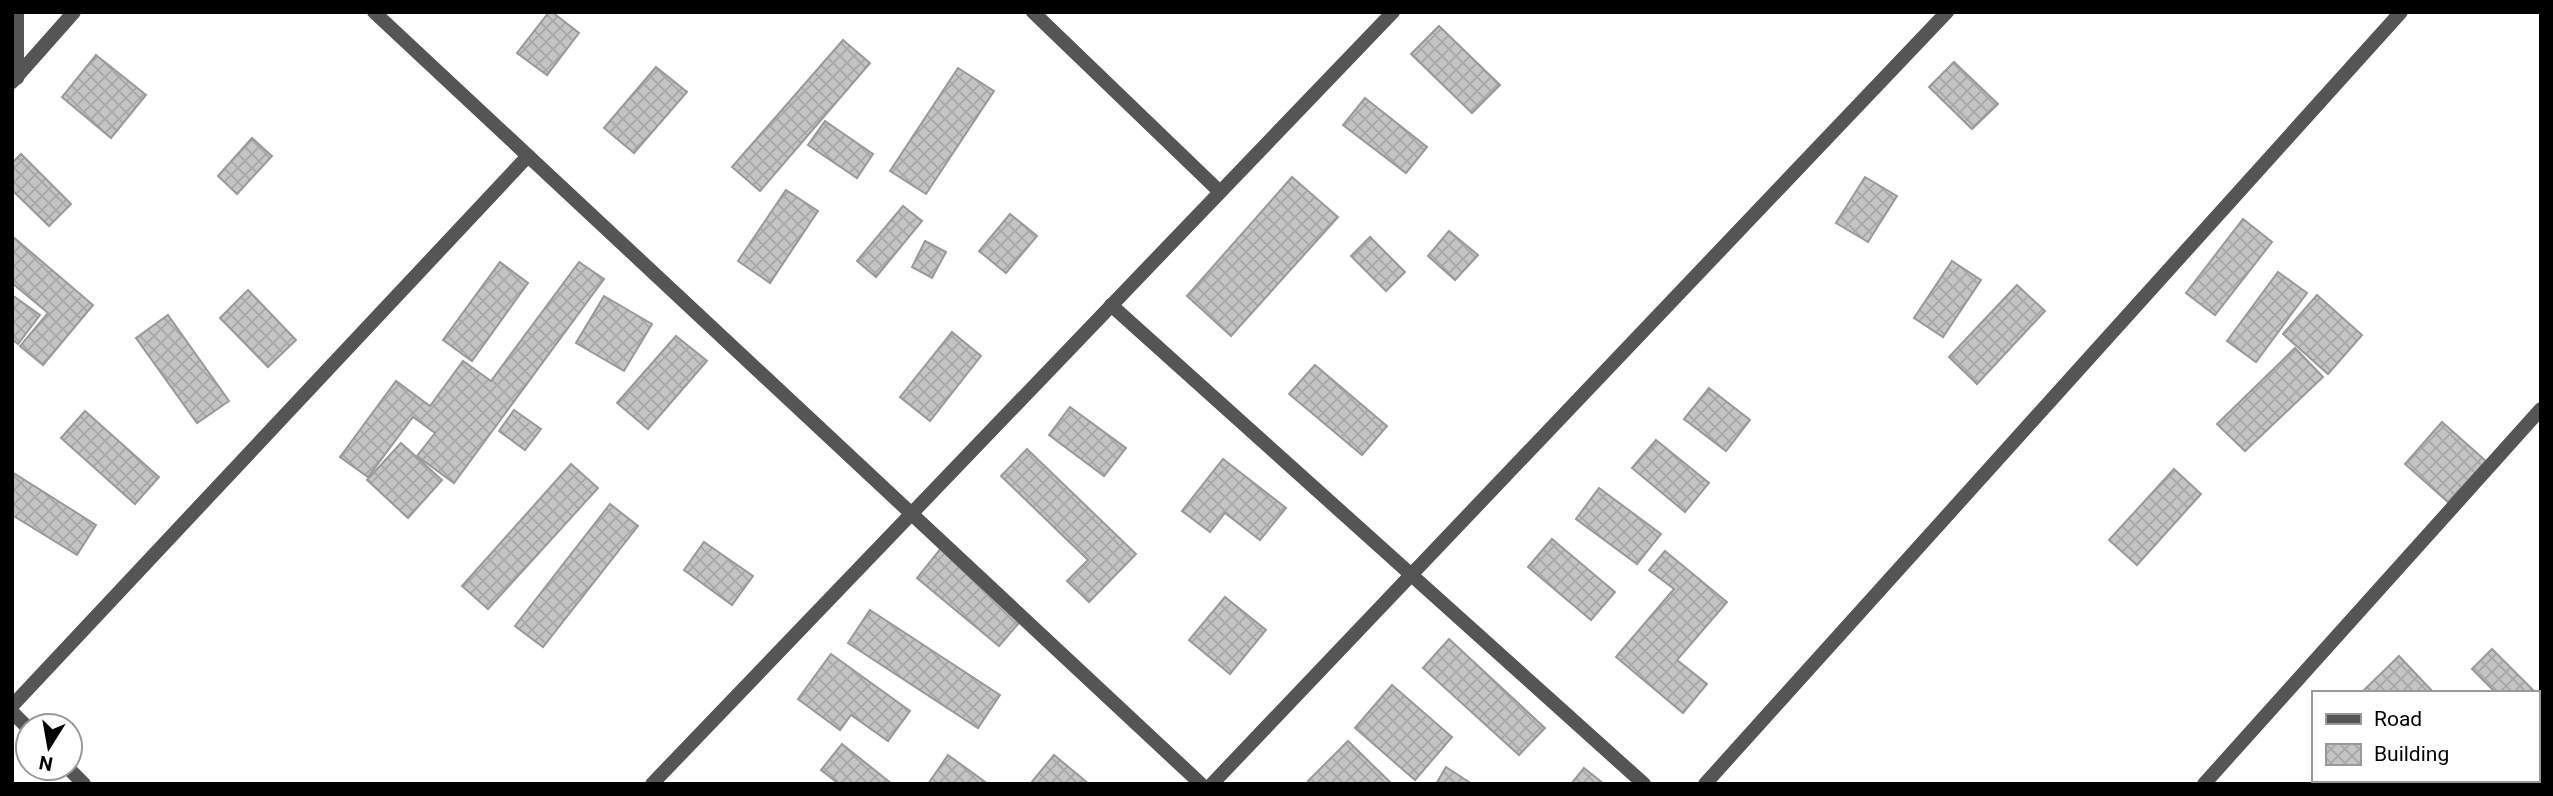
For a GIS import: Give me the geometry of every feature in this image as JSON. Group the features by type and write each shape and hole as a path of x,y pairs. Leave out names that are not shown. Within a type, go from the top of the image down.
{"street":[{"path":"14,80 17,12"},
{"path":"14,80 74,12"},
{"path":"374,12 1201,784"},
{"path":"1033,12 1220,192"},
{"path":"652,784 1393,12"},
{"path":"1212,784 1947,12"},
{"path":"1706,784 2401,12"},
{"path":"12,706 528,156"},
{"path":"1111,305 1644,784"},
{"path":"2204,784 2541,409"}],"building":[{"path":"549,12 579,33 547,75 517,53"},
{"path":"1439,26 1500,85 1472,113 1411,54"},
{"path":"843,40 870,63 760,191 732,167"},
{"path":"96,55 146,95 111,138 62,97"},
{"path":"1954,62 1998,104 1972,129 1929,87"},
{"path":"656,67 687,92 634,153 604,128"},
{"path":"958,68 994,91 926,194 890,171"},
{"path":"1365,98 1427,147 1406,173 1343,125"},
{"path":"825,121 873,154 857,178 808,145"},
{"path":"252,138 272,156 237,194 218,176"},
{"path":"21,154 71,204 49,226 12,190 12,163"},
{"path":"1292,177 1338,217 1231,336 1187,296"},
{"path":"1865,177 1897,196 1868,242 1836,223"},
{"path":"786,190 818,211 770,283 738,261"},
{"path":"903,206 922,221 876,277 857,261"},
{"path":"1010,214 1037,236 1006,273 979,251"},
{"path":"2243,219 2272,242 2215,315 2186,293"},
{"path":"1449,231 1478,255 1455,280 1428,256"},
{"path":"12,236 93,305 43,365 20,346 48,313 12,283"},
{"path":"1370,237 1405,272 1386,291 1351,256"},
{"path":"925,241 946,252 932,278 912,267"},
{"path":"1952,261 1981,280 1943,337 1914,318"},
{"path":"500,262 528,283 472,361 443,340"},
{"path":"579,262 604,279 454,483 417,456 435,433 413,417 368,477 340,457 396,381 430,406 463,361 491,381"},
{"path":"2278,272 2307,293 2256,362 2227,341"},
{"path":"2017,285 2045,311 1977,384 1949,357"},
{"path":"248,290 296,340 268,367 220,318"},
{"path":"12,295 40,315 18,344 12,339"},
{"path":"2317,295 2362,335 2328,374 2283,334"},
{"path":"604,296 652,324 624,371 576,343"},
{"path":"168,315 229,401 197,423 136,338"},
{"path":"952,332 981,356 930,421 900,397"},
{"path":"676,336 707,361 648,429 617,403"},
{"path":"2295,348 2323,377 2245,451 2217,424"},
{"path":"1315,365 1387,426 1362,455 1289,394"},
{"path":"1709,388 1750,420 1726,451 1684,419"},
{"path":"1070,407 1126,448 1104,476 1049,435"},
{"path":"514,410 541,429 525,450 499,431"},
{"path":"85,411 159,477 135,504 61,438"},
{"path":"2442,422 2486,461 2448,502 2405,464"},
{"path":"1656,440 1709,483 1685,512 1632,468"},
{"path":"401,443 442,480 408,518 367,480"},
{"path":"1027,449 1136,554 1089,602 1067,581 1088,560 1001,476"},
{"path":"1223,459 1286,508 1260,540 1225,513 1210,532 1182,511"},
{"path":"571,464 598,488 488,609 462,586"},
{"path":"2174,469 2201,494 2137,565 2109,540"},
{"path":"12,472 96,525 77,555 12,515"},
{"path":"1599,488 1661,534 1637,564 1576,519"},
{"path":"610,504 638,526 543,647 515,626"},
{"path":"1552,539 1615,592 1591,620 1528,567"},
{"path":"704,542 753,576 732,605 684,570"},
{"path":"942,547 1025,616 999,646 917,578"},
{"path":"1665,551 1727,602 1677,660 1707,684 1683,713 1616,657 1674,589 1649,570"},
{"path":"1225,597 1266,630 1230,674 1189,640"},
{"path":"870,610 1000,695 978,728 848,643"},
{"path":"1449,639 1545,728 1519,755 1423,668"},
{"path":"2492,649 2534,691 2494,691 2472,669"},
{"path":"831,654 910,711 888,741 851,715 840,730 798,699"},
{"path":"2399,656 2432,691 2363,691"},
{"path":"1392,685 1452,737 1415,780 1355,728"},
{"path":"2539,696 2541,698 2539,748"},
{"path":"1348,741 1392,784 1311,784 1308,781"},
{"path":"842,744 892,784 839,784 821,770"},
{"path":"948,755 988,784 928,784"},
{"path":"1054,755 1089,784 1030,784"},
{"path":"1446,767 1472,784 1436,784"},
{"path":"1584,768 1604,784 1571,784"},
{"path":"2427,782 2429,784 2393,784"}]}
